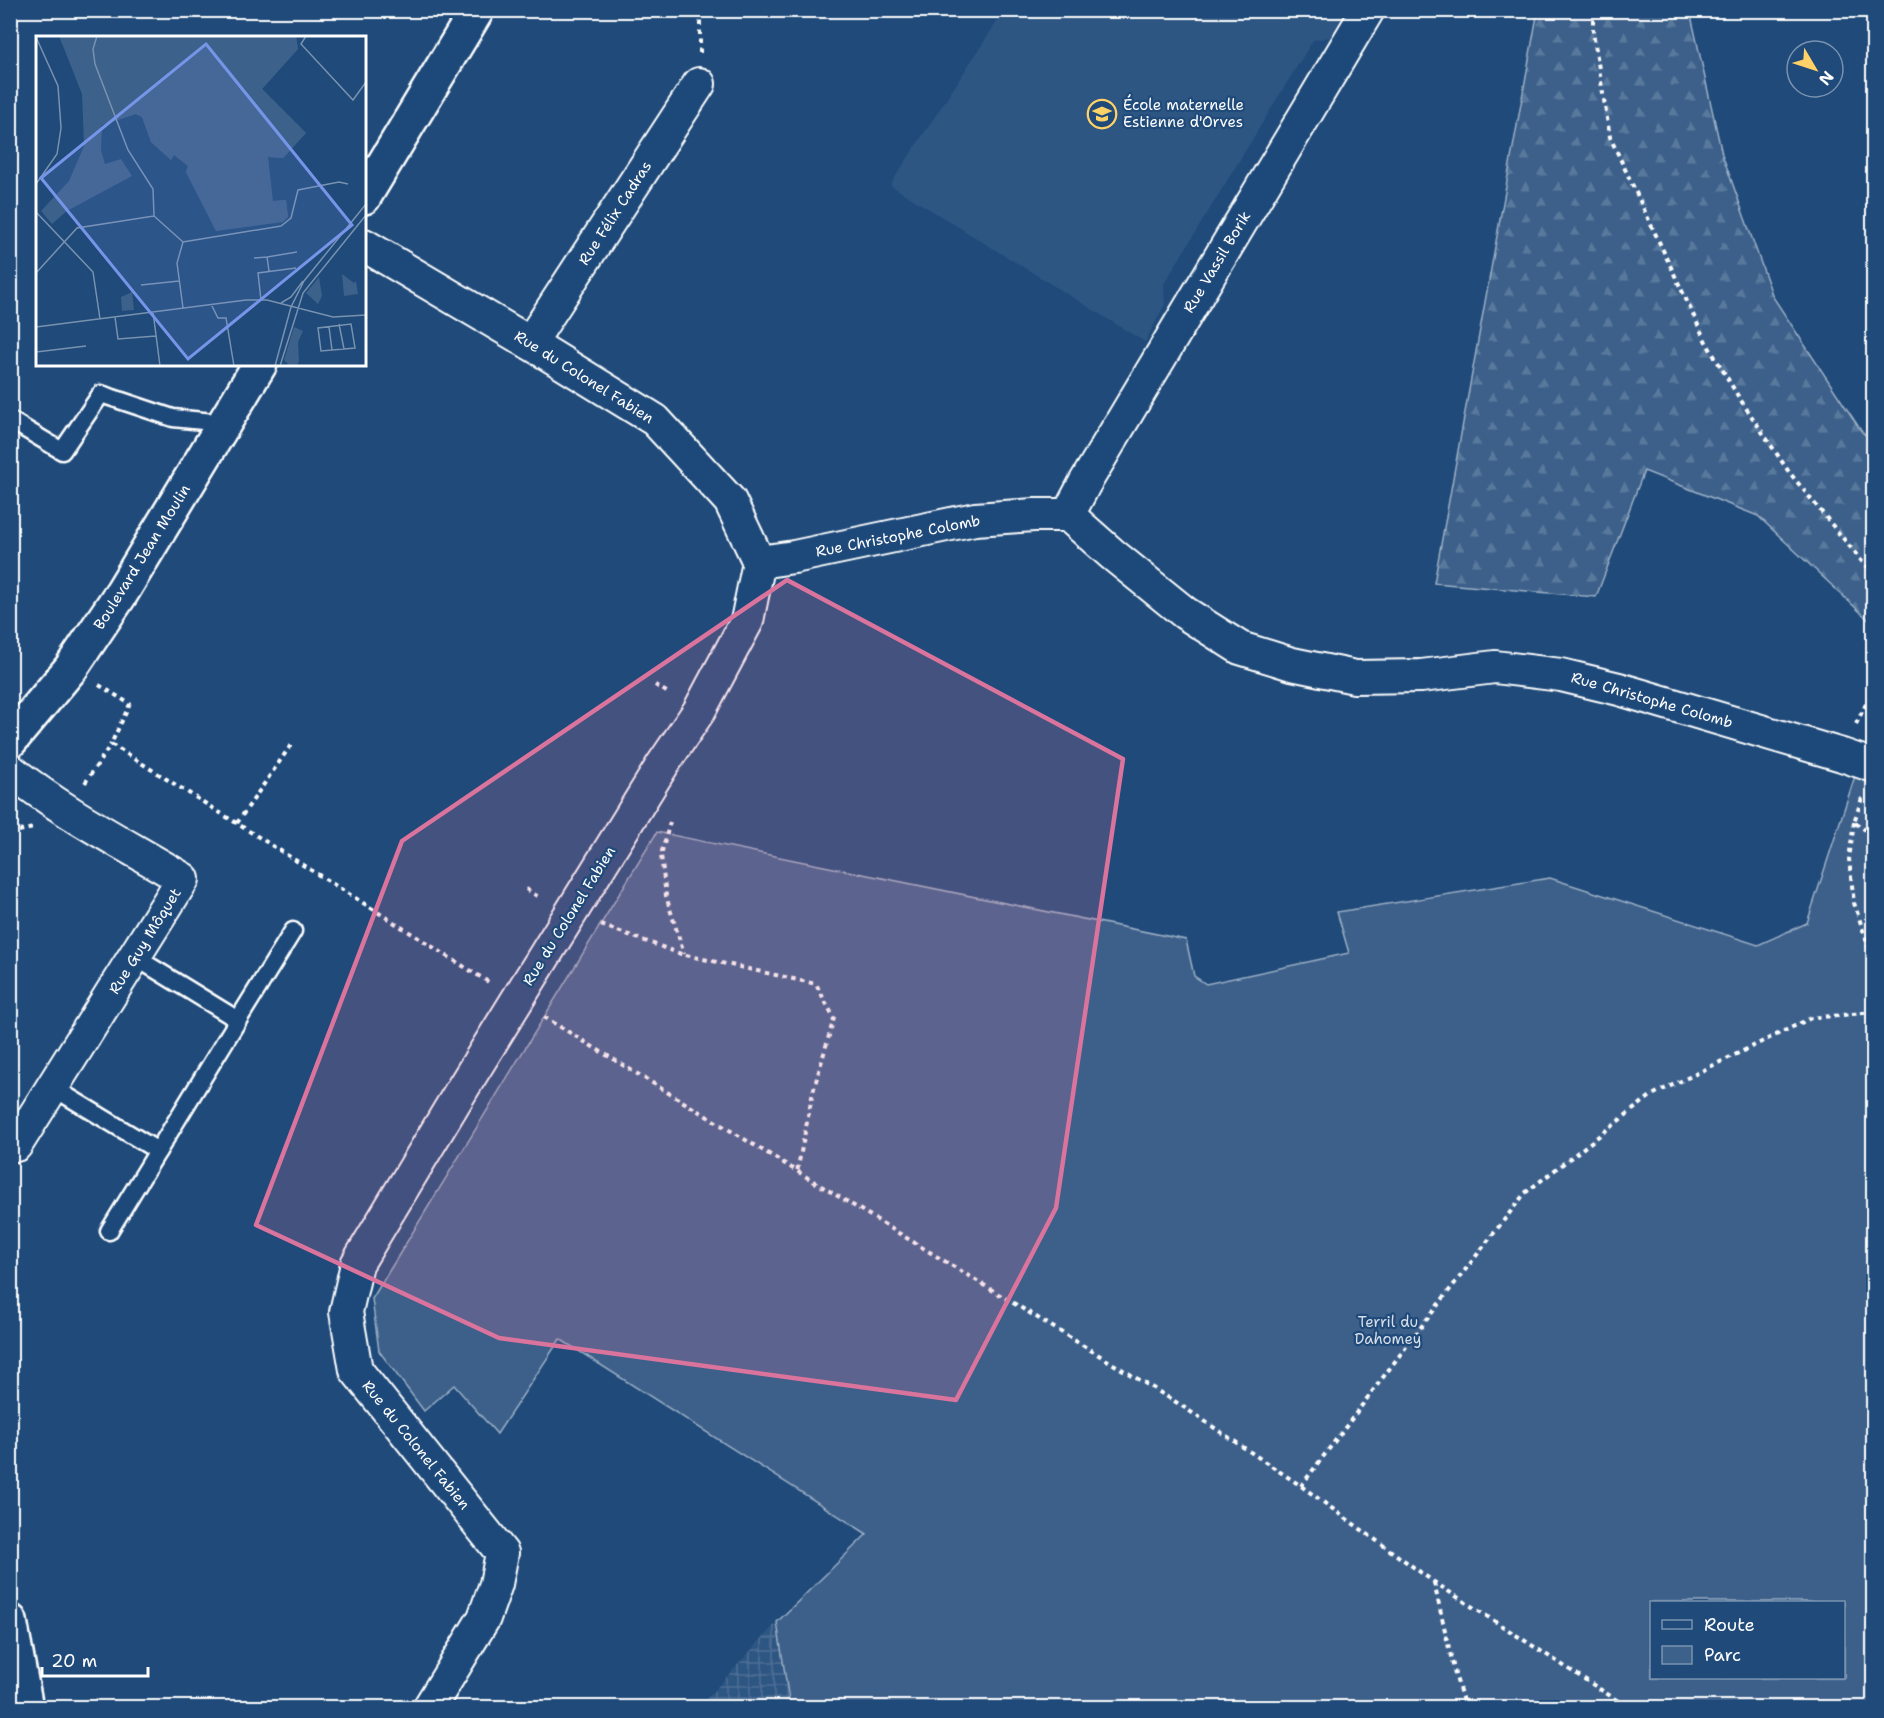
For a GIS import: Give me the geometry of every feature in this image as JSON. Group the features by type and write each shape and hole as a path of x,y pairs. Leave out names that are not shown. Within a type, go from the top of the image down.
{"street":[{"name":"Rue Vassil Borik","path":"1068,515 1368,10"},
{"path":"366,194 470,13"},
{"name":"Rue Félix Cadras","path":"530,343 699,84"},
{"name":"Rue du Colonel Fabien","path":"366,246 656,420 730,501 759,562 747,621 699,711 663,764 569,915 357,1264 346,1312 356,1370 502,1553 496,1584 484,1618 429,1707"},
{"name":"Boulevard Jean Moulin","path":"10,741 71,668 123,592 259,366"},
{"name":"Rue Christophe Colomb","path":"759,562 794,557 975,519 1068,515 1185,613 1240,648 1281,661 1355,677 1421,676 1495,667 1561,675 1619,689 1873,766"},
{"name":"Rue Guy Môquet","path":"10,770 67,810 183,879 16,1145"},
{"path":"10,1621 26,1707"}],"lane":[{"path":"10,420 62,451 101,394 173,418 224,423"},
{"path":"109,1231 293,931"},
{"path":"135,957 238,1020"},
{"path":"52,1087 158,1151"}],"path":[{"path":"699,84 700,10"},
{"path":"1593,10 1593,32 1610,137 1706,342 1738,396 1789,472 1864,564 1874,571"},
{"path":"67,810 111,744 130,704 71,668"},
{"path":"111,744 517,1000 1179,1404 1301,1486 1434,1582 1629,1707"},
{"path":"237,823 291,745"},
{"path":"663,764 676,801 661,855 666,896 684,955"},
{"path":"1301,1486 1525,1193 1652,1095 1811,1018 1873,1012 1869,948 1854,903 1849,859 1854,822 1873,766"},
{"path":"1854,822 1874,837"},
{"path":"569,915 684,955 816,984 834,1018 813,1092 797,1172"},
{"path":"1434,1582 1465,1707"}],"highlighted area":[{"path":"787,580 1123,759 1056,1208 956,1400 499,1338 256,1225 402,841"}],"shaded area":[{"name":"École maternelle Estienne d'Orves","path":"1004,11 1336,11 1343,15 1330,37 1313,40 1164,284 1165,304 1145,342 890,185"},
{"path":"777,1622 790,1707 699,1707"}],"green space":[{"path":"1538,10 1690,11 1722,154 1773,297 1862,432 1873,442 1873,624 1758,516 1644,471 1596,597 1434,583"},
{"name":"Terril du Dahomey","path":"1873,733 1873,1707 790,1707 777,1622 867,1534 560,1339 497,1434 454,1385 424,1411 379,1351 372,1299 657,832 1186,940 1194,976 1206,984 1349,953 1337,912 1550,878 1758,945 1807,923 1854,779"}],"place":[{"name":"École maternelle Estienne d'Orves","path":"1102,114"}]}
